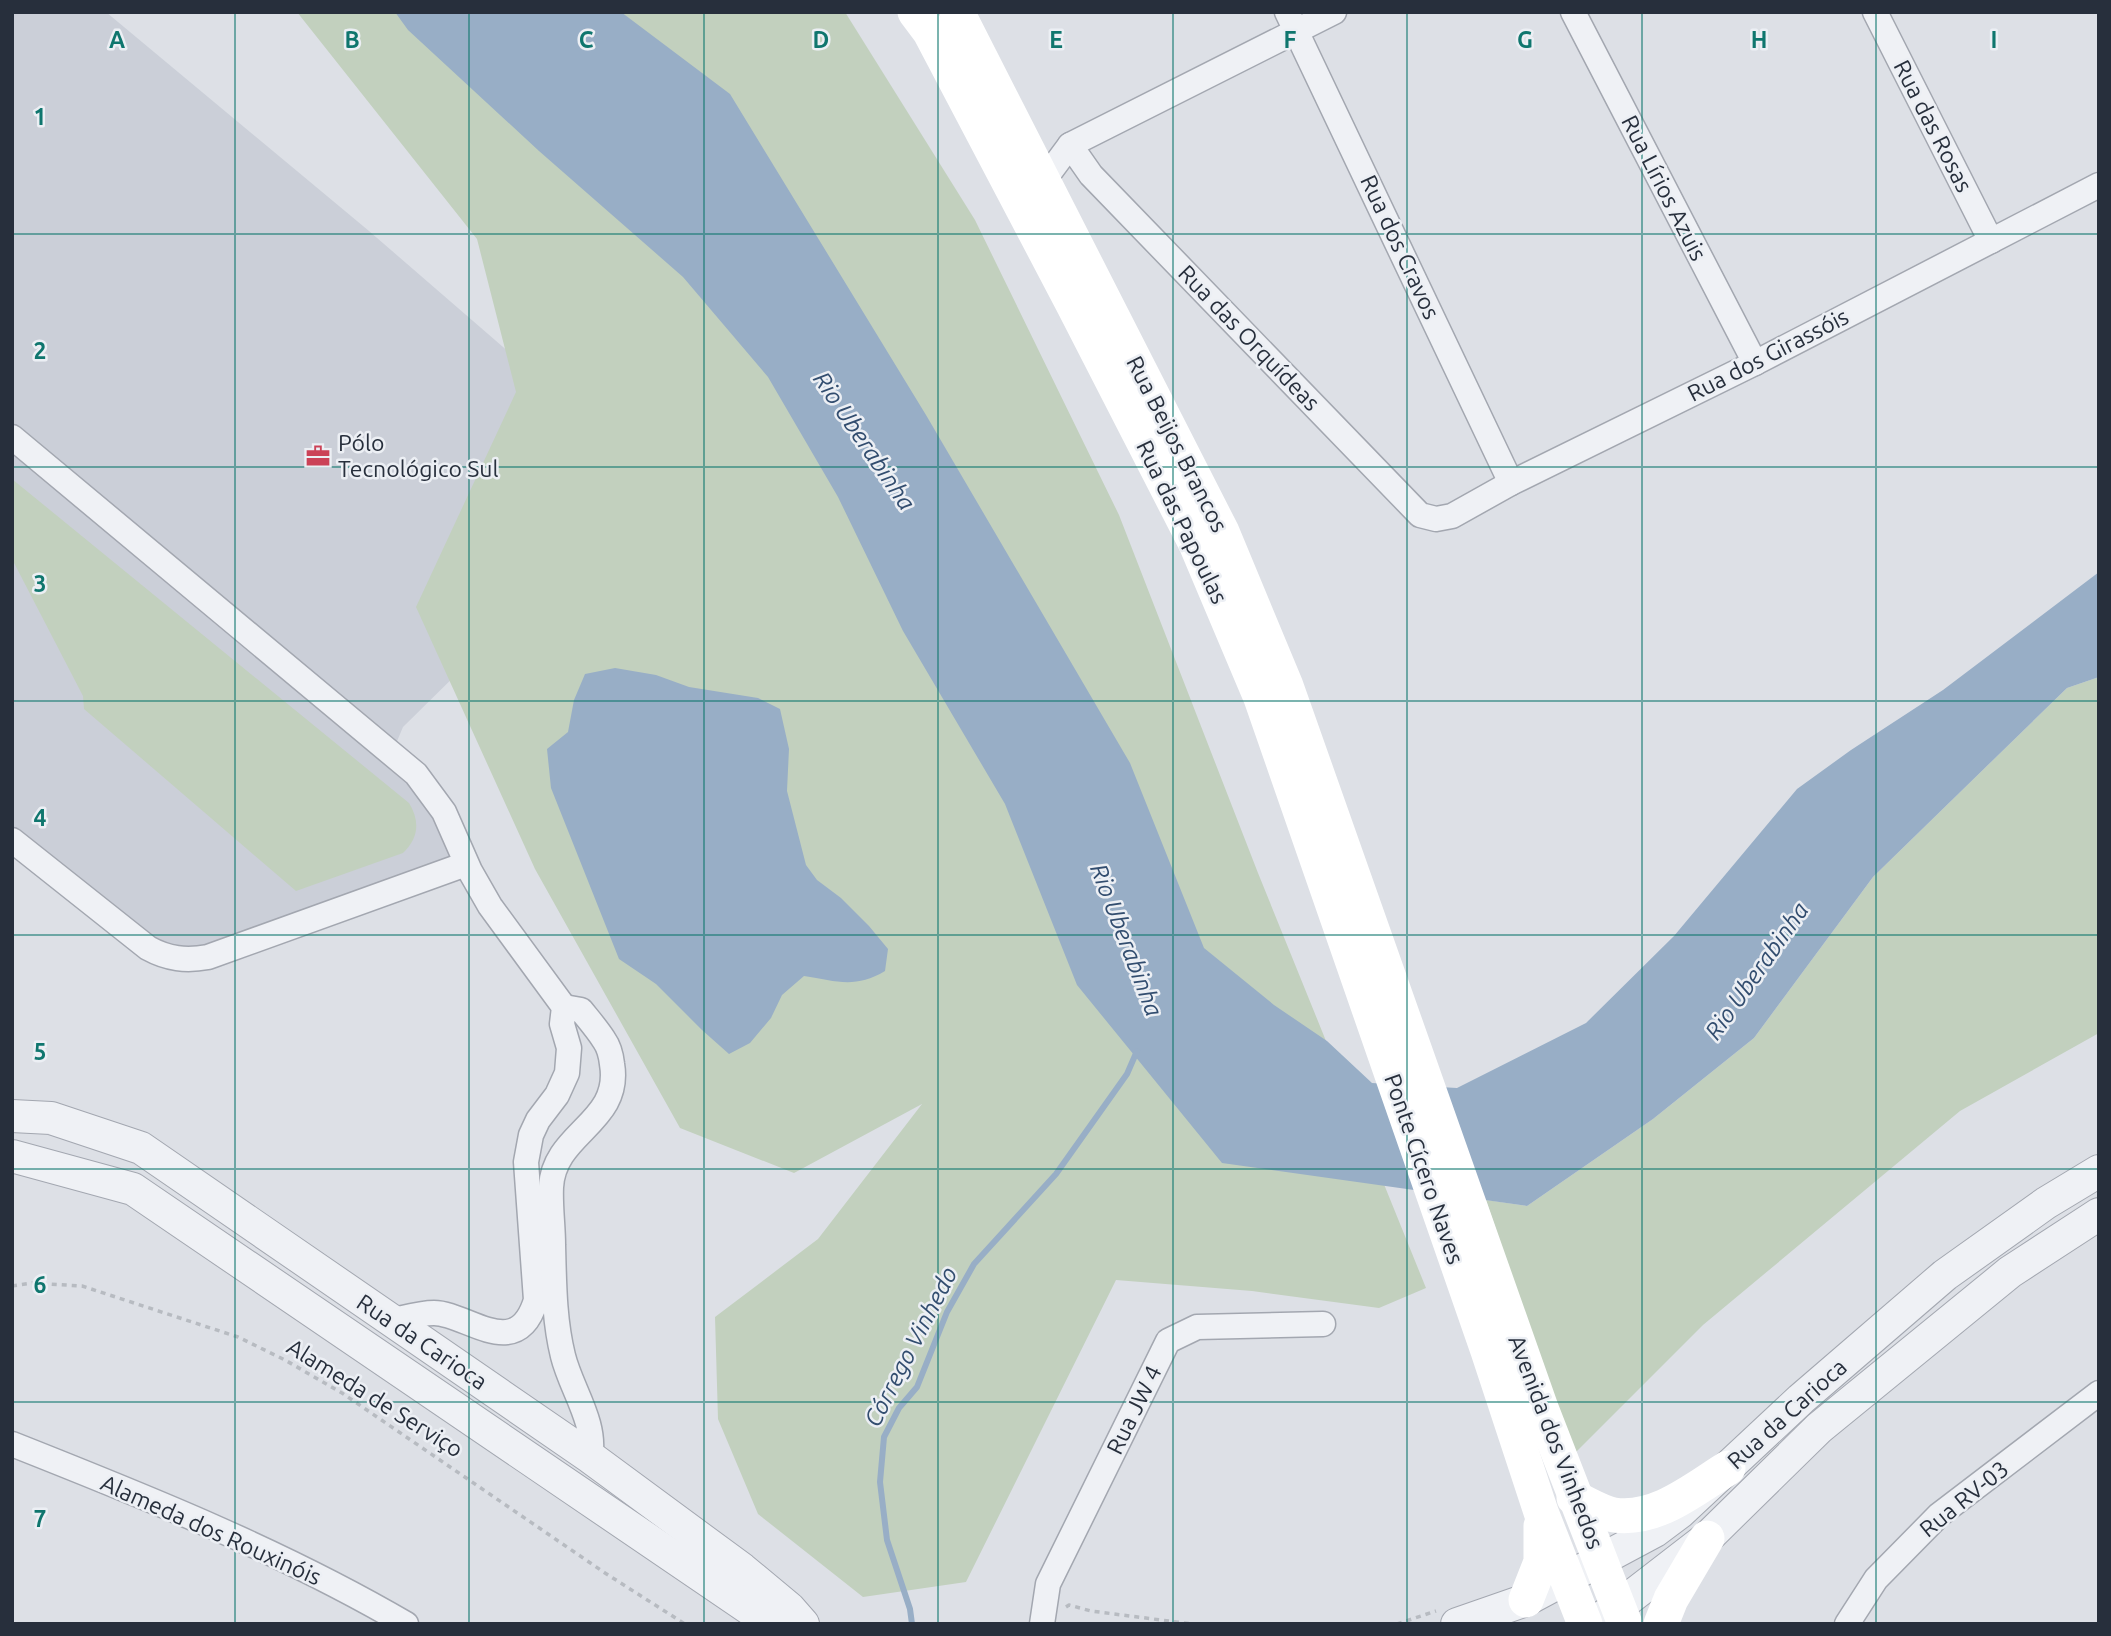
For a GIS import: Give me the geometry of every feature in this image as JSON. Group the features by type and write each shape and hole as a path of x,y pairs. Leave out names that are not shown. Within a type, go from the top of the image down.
{"main road":[{"name":"Rua das Papoulas","path":"915,12 930,32 1196,544 1261,698 1400,1055"},
{"name":"Rua Beijos Brancos","path":"957,12 1222,533 1286,686 1400,1055"},
{"name":"Ponte Cícero Naves","path":"1400,1055 1474,1281"},
{"name":"Avenida dos Vinhedos","path":"1474,1281 1601,1561 1612,1618"},
{"name":"Avenida dos Vinhedos","path":"1474,1281 1541,1512 1585,1624"},
{"path":"1574,1498 1611,1515 1632,1516 1660,1510 1728,1468"},
{"path":"1526,1600 1541,1562 1541,1512"},
{"path":"1661,1624 1671,1599 1707,1538"}],"street":[{"path":"1044,180 1070,145 1292,21 1334,12"},
{"name":"Rua Lírios Azuis","path":"1573,12 1755,363"},
{"name":"Rua das Rosas","path":"1875,12 1990,241"},
{"name":"Rua dos Cravos","path":"1292,21 1511,483"},
{"name":"Rua das Orquídeas","path":"1070,145 1091,175 1420,514 1436,519"},
{"name":"Rua dos Girassóis","path":"1436,519 1452,516 1511,483 1755,363 2099,185"},
{"path":"12,437 416,774 444,811 466,864 490,906 564,1007 562,1024 569,1048 567,1073 557,1096 538,1120 527,1148 526,1176 558,1336 568,1376 585,1415 593,1444 590,1457"},
{"path":"12,840 148,948 158,954 180,960 208,957 466,864"},
{"path":"390,1321 435,1312 498,1332 516,1328 529,1316 536,1300 554,1173 573,1139 602,1112 615,1078 610,1051 604,1040 581,1010 564,1007"},
{"name":"Rua da Carioca","path":"12,1116 51,1118 141,1148 590,1457 741,1569 789,1608 803,1624"},
{"name":"Rua da Carioca","path":"12,1156 133,1189 772,1624"},
{"name":"Rua da Carioca","path":"1457,1624 1526,1600 1655,1531 1728,1468 1801,1399 1945,1275 2046,1203 2099,1171"},
{"name":"Rua da Carioca","path":"1612,1618 1707,1538 1829,1420 2010,1272 2099,1214"},
{"name":"Rua JW 4","path":"1051,1618 1048,1584 1168,1341 1197,1327 1322,1324"},
{"name":"Rua RV-03","path":"1847,1624 1876,1578 1939,1515 2099,1393"},
{"name":"Alameda dos Rouxinóis","path":"12,1444 166,1505 289,1562 406,1624"}],"path":[{"name":"Alameda de Serviço","path":"12,1286 32,1283 82,1286 238,1337 285,1360 342,1392 604,1573 685,1624"},
{"path":"1051,1618 1069,1605 1091,1611 1192,1624"}],"shaded area":[{"name":"Pólo Tecnológico Sul","path":"12,12 106,12 369,231 592,424 472,659 403,727 392,753 466,864 180,960 12,840"}],"green space":[{"path":"297,12 845,12 975,220 1119,515 1258,873 1426,1288 1379,1308 1252,1291 1116,1280 966,1582 863,1597 758,1514 718,1419 715,1317 818,1239 922,1104 794,1173 680,1128 535,869 416,607 516,392 477,239"},
{"path":"12,479 409,803 415,816 416,829 412,841 403,853 296,891 84,709 83,696 12,559"},
{"path":"2099,677 2099,1033 1960,1111 1703,1325 1572,1456 1486,1200 1527,1206 1653,1119 1754,1038 1873,877 2067,688"}],"water":[{"name":"Rio Uberabinha","path":"395,12 621,12 730,94 926,415 1130,763 1204,948 1274,1005 1327,1041 1372,1083 1457,1088 1586,1023 1674,936 1797,789 1943,690 2099,572 2099,677 2067,688 1873,877 1754,1038 1653,1119 1527,1206 1222,1163 1077,985 1005,804 903,631 838,497 768,377 683,277 539,151 408,30"},
{"path":"615,668 656,675 689,687 758,698 780,709 789,749 787,791 806,865 817,880 841,898 888,949 885,971 855,982 804,976 782,995 771,1018 750,1043 729,1054 656,984 619,959 551,788 547,749 568,732 574,700 585,674"}],"waterway":[{"name":"Córrego Vinhedo","path":"912,1624 910,1609 887,1540 880,1482 884,1437 899,1408 917,1387 947,1312 974,1264 1056,1174 1127,1074 1137,1051"}],"place":[{"name":"Pólo Tecnológico Sul","path":"318,456"}]}
